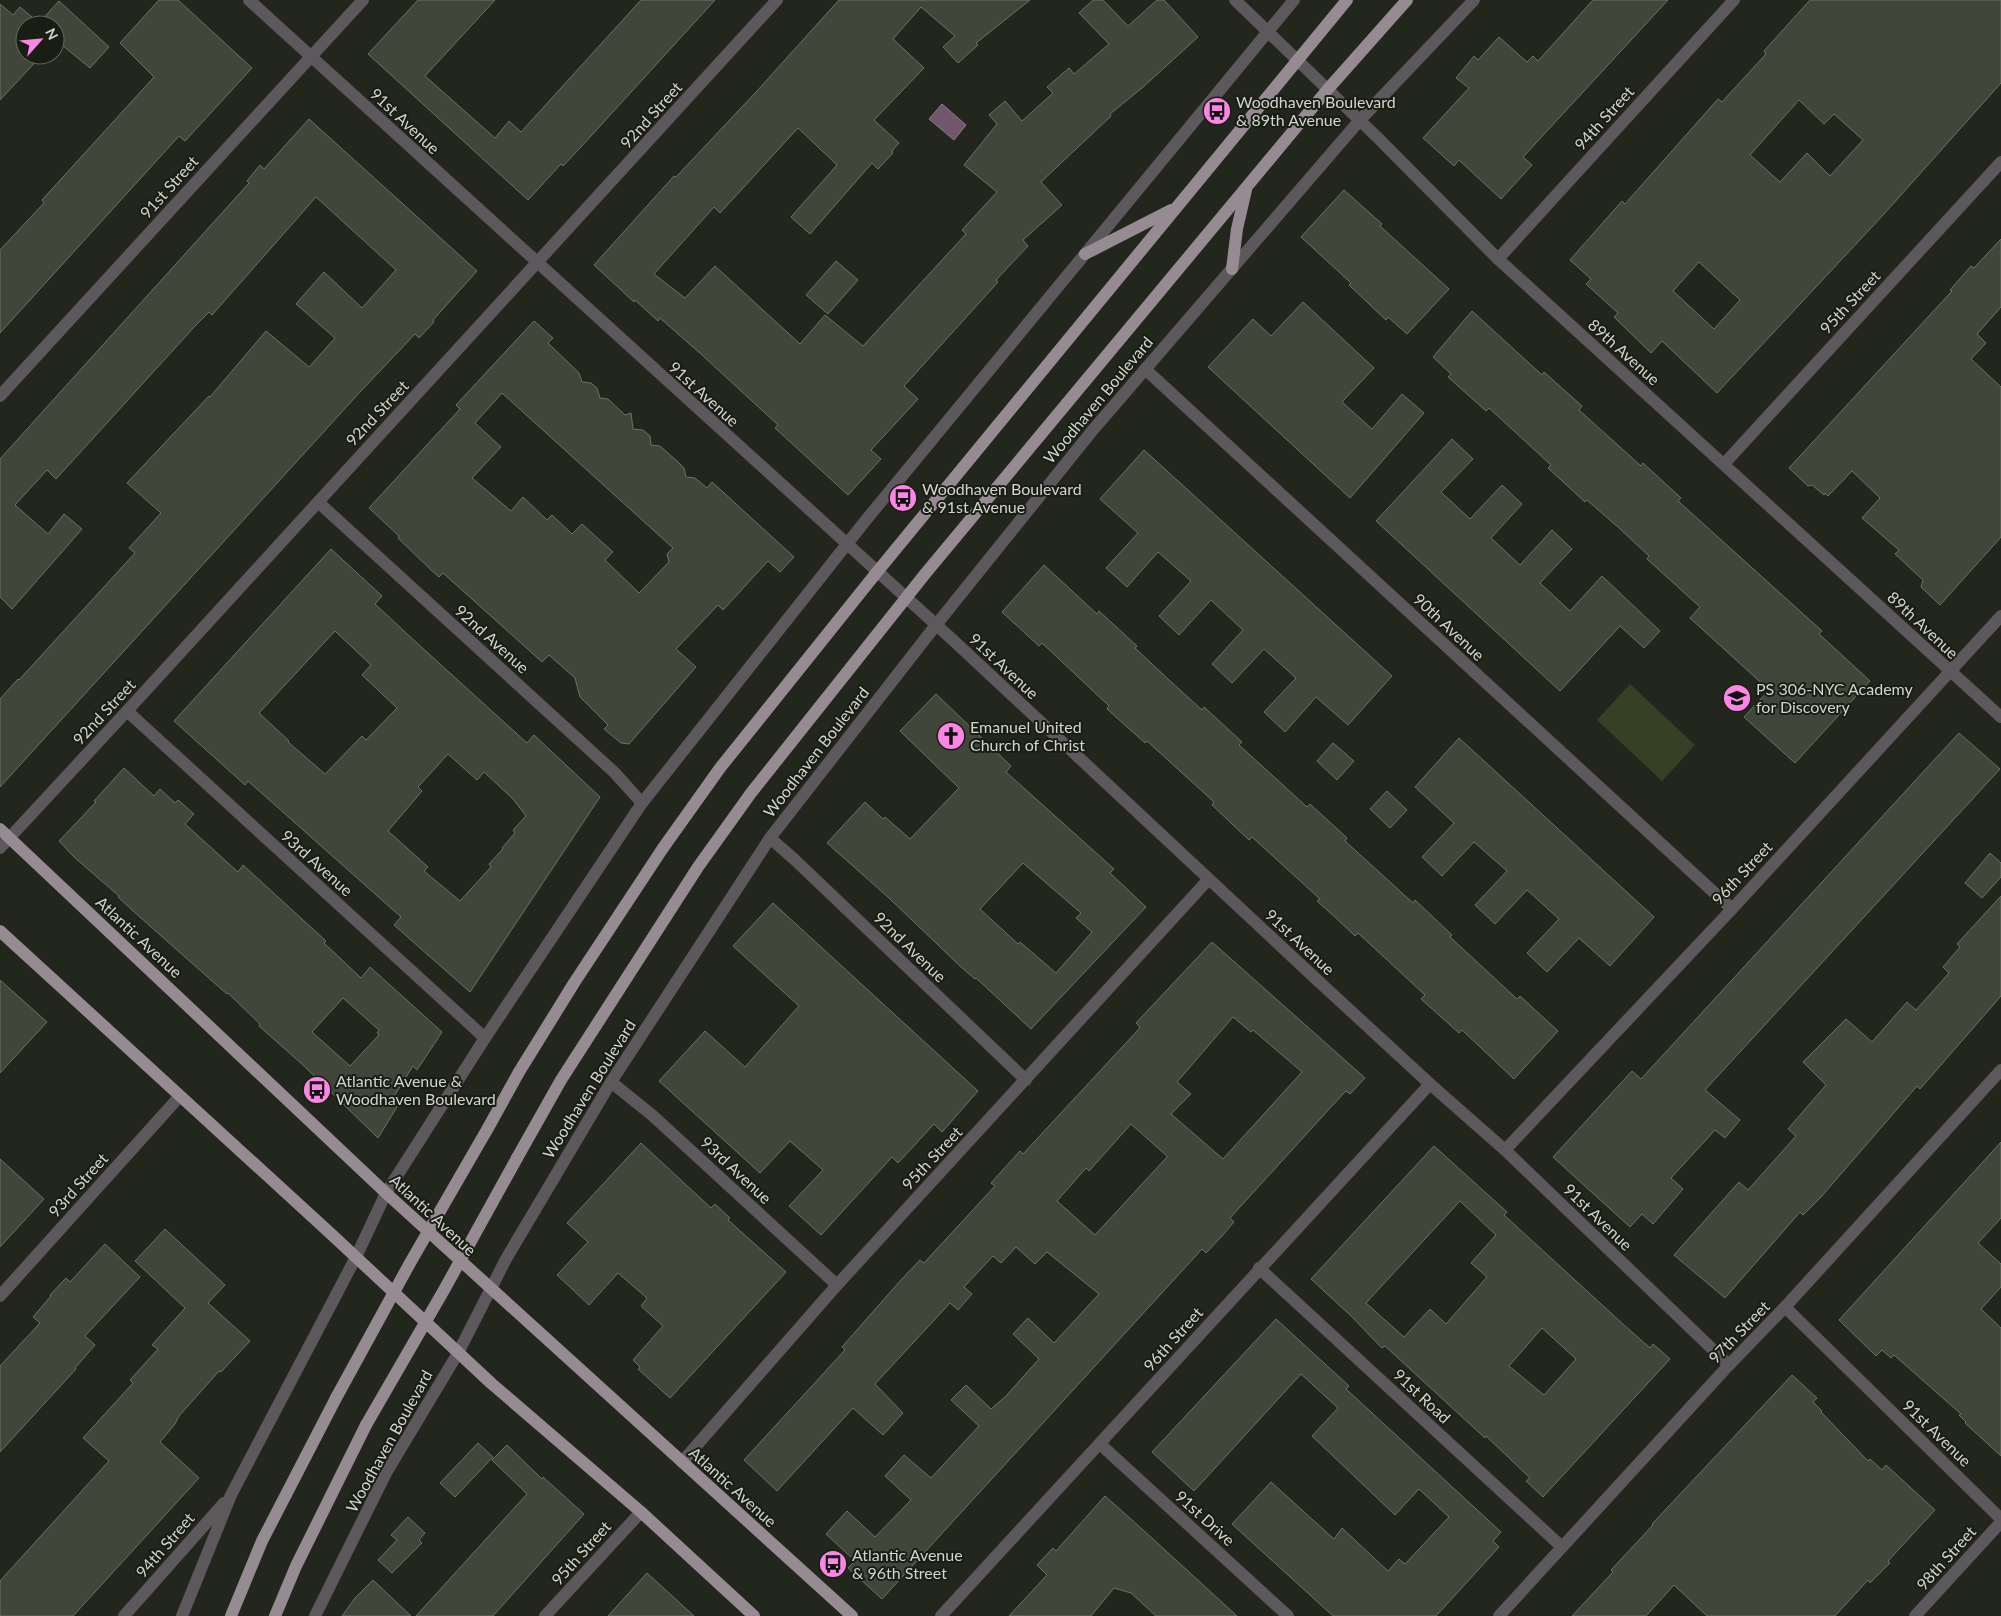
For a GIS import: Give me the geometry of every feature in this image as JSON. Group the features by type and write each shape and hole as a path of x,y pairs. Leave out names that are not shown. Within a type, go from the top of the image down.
{"main road":[{"path":"231,1616 262,1541 336,1398 410,1263 519,1072 574,983 663,848 720,768 877,572 1347,0"},
{"name":"Woodhaven Boulevard","path":"275,1616 296,1566 366,1425 561,1080 698,867 750,793 906,597 1328,89 1407,0"},
{"path":"1232,269 1237,229 1246,188"},
{"path":"1085,254 1176,207"},
{"name":"Atlantic Avenue","path":"0,829 489,1289 852,1616"},
{"path":"0,931 458,1353 641,1512 754,1616"}],"street":[{"name":"91st Avenue","path":"249,0 536,264 906,597 1208,880 1430,1084 1505,1150 1729,1365"},
{"name":"91st Street","path":"0,396 363,0"},
{"name":"92nd Street","path":"0,848 777,0"},
{"name":"89th Avenue","path":"1235,0 1298,59 1498,258 1949,672 2001,717"},
{"path":"182,1616 231,1495 356,1257 386,1193 485,1038 642,803 846,544 1294,0"},
{"name":"Woodhaven Boulevard","path":"315,1616 386,1473 458,1353 489,1289 610,1082 770,838 936,625 1092,431 1360,120 1474,0"},
{"name":"94th Street","path":"1498,258 1734,0"},
{"name":"95th Street","path":"1724,464 2001,162"},
{"name":"90th Avenue","path":"1145,369 1732,909"},
{"name":"92nd Avenue","path":"318,502 607,766 642,803"},
{"name":"96th Street","path":"1505,1150 1732,909 2001,616"},
{"name":"93rd Avenue","path":"127,711 485,1038"},
{"name":"92nd Avenue","path":"770,838 1026,1080"},
{"name":"95th Street","path":"682,1462 837,1285 1208,880"},
{"name":"97th Street","path":"1498,1616 1729,1365 1785,1307 2001,1070"},
{"name":"93rd Avenue","path":"610,1082 652,1114 837,1285"},
{"name":"96th Street","path":"941,1616 1430,1084"},
{"name":"93rd Street","path":"0,1296 180,1096"},
{"name":"91st Road","path":"1260,1268 1562,1547"},
{"name":"91st Avenue","path":"1785,1307 2001,1521"},
{"name":"91st Drive","path":"1100,1444 1288,1616"},
{"name":"94th Street","path":"124,1616 231,1495"},
{"name":"95th Street","path":"545,1616 641,1512"},
{"name":"98th Street","path":"1915,1616 2001,1521"}],"green space":[{"path":"1630,684 1695,745 1662,781 1597,720"}],"shaded area":[{"path":"942,104 966,125 954,140 929,119"}],"building":[{"path":"159,0 178,0 252,68 185,141 179,136 0,333 0,250 44,203 42,200 154,77 120,43"},
{"path":"418,0 495,0 425,76 495,138 509,121 521,132 641,0 715,0 580,148 563,166 561,164 528,200 368,54"},
{"path":"839,0 1030,0 976,43 978,45 958,63 943,47 955,36 921,7 893,39 924,68 874,120 899,143 892,151 893,153 878,169 872,163 810,234 791,217 837,165 798,128 720,213 714,207 654,274 685,298 715,266 800,344 825,315 863,346 966,234 962,230 997,192 964,165 997,124 989,115 1005,101 1022,121 1053,93 1047,87 1069,68 1074,74 1109,44 1079,13 1093,0 1103,0 1128,26 1157,0 1164,0 1198,37 1142,88 1110,114 1111,116 1041,182 1062,205 1023,240 1028,246 904,386 918,399 871,450 881,459 848,495 775,428 778,425 702,355 660,318 658,321 635,300 634,302 594,265 674,176 676,177 757,91"},
{"path":"1593,0 1668,0 1523,157 1532,165 1501,199 1459,160 1454,166 1423,138 1469,88 1456,78 1474,56 1478,60 1499,37 1527,62 1533,56 1538,61"},
{"path":"1810,0 2001,0 2001,83 1884,214 1717,393 1662,341 1651,353 1614,317 1618,313 1586,284 1591,279 1570,260 1622,201 1625,204 1718,99 1722,102 1766,54 1764,51","holes":["1799,100 1824,124 1834,114 1863,140 1830,176 1807,153 1780,182 1750,155","1699,262 1740,300 1714,329 1673,291"]},
{"path":"59,1 109,47 90,68 65,47 65,15 46,15"},
{"path":"0,4 13,15 20,7 30,15 15,15 15,65 33,65 0,100"},
{"path":"309,119 477,271 419,338 415,334 360,392 0,787 0,699 135,553 129,548 161,513 127,483 210,397 266,331 309,367 335,338 296,304 324,272 362,308 396,270 316,197 212,315 209,312 195,326 56,479 47,470 15,505 48,534 64,514 82,529 12,609 0,597 0,459 249,183 247,181 260,165 264,169"},
{"path":"1344,190 1449,289 1407,334 1388,317 1386,320 1349,285 1351,283 1301,237"},
{"path":"2001,239 2001,307 1977,334 1986,343 1971,359 2001,387 2001,537 1940,605 1921,587 1923,580 1895,554 1899,550 1862,518 1880,498 1852,471 1828,496 1812,485 1808,486 1789,468 1952,291 1950,290 1971,266 1974,268"},
{"path":"836,261 858,280 828,314 806,295"},
{"path":"1303,302 1374,368 1342,402 1372,429 1402,394 1424,413 1350,498 1208,367 1253,319 1271,336"},
{"path":"1472,311 1542,375 1544,372 1582,406 1579,410 1641,466 1643,463 1681,498 1678,501 1822,631 1819,634 1870,681 1795,763 1744,717 1769,690 1690,618 1700,607 1647,559 1649,556 1619,528 1587,500 1585,502 1548,468 1551,465 1489,408 1486,411 1448,377 1451,374 1433,357"},
{"path":"534,321 553,338 548,343 579,373 582,382 591,383 597,388 600,398 608,399 625,415 631,413 633,429 643,430 650,436 651,445 660,446 678,462 684,468 686,477 695,478 707,488 712,482 794,557 780,572 768,561 723,610 718,605 676,649 696,667 629,744 621,743 604,729 608,725 580,697 575,678 549,655 542,662 443,573 439,577 369,508 460,409 456,405","holes":["502,393 673,548 667,554 669,562 639,593 605,560 613,552 582,524 572,534 552,515 547,520 523,497 511,511 472,478 501,447 475,423"]},
{"path":"1452,439 1473,459 1441,492 1470,519 1502,485 1522,504 1491,538 1520,565 1552,530 1572,549 1540,583 1570,611 1602,576 1660,631 1644,648 1620,626 1560,691 1376,521"},
{"path":"1144,450 1392,676 1348,725 1316,697 1285,732 1264,712 1296,678 1264,649 1232,683 1212,664 1243,630 1211,600 1179,635 1159,616 1191,581 1158,552 1127,587 1106,568 1138,533 1100,499"},
{"path":"331,549 382,596 375,604 418,644 527,743 534,735 600,797 470,992 394,925 401,917 248,781 245,785 174,721","holes":["335,631 371,665 362,675 397,708 366,740 362,736 325,774 288,742 259,713","448,754 477,780 484,772 513,799 526,816 513,830 515,833 503,849 489,864 491,867 460,901 424,871 428,867 388,831 422,791 418,787"]},
{"path":"1044,565 1097,614 1099,611 1137,646 1135,648 1202,710 1204,707 1242,742 1239,745 1307,807 1310,804 1347,838 1345,841 1413,903 1415,900 1452,935 1450,937 1517,999 1520,996 1558,1031 1514,1079 1462,1030 1459,1033 1421,999 1425,995 1358,933 1355,936 1317,901 1320,899 1252,837 1249,840 1212,805 1214,802 1147,741 1145,743 1107,709 1109,706 1042,643 1039,646 1002,612"},
{"path":"936,694 1011,766 1006,772 1114,869 1110,873 1146,907 1031,1029 827,843 865,802 883,819 885,817 910,839 959,788 900,731","holes":["1023,863 1081,913 1076,918 1092,932 1056,973 1020,942 1018,944 980,909"]},
{"path":"1959,733 2000,769 1705,1090 1740,1120 1725,1138 1715,1130 1671,1178 1683,1189 1653,1224 1642,1214 1630,1227 1553,1157 1632,1071 1641,1079"},
{"path":"1459,738 1654,917 1610,966 1579,938 1547,972 1527,953 1559,919 1527,890 1495,924 1475,905 1507,871 1474,842 1442,876 1422,857 1454,823 1415,787"},
{"path":"1333,743 1354,761 1337,780 1317,761"},
{"path":"124,768 154,796 160,789 175,803 178,800 194,814 185,824 238,872 243,865 326,941 324,943 361,978 370,967 442,1032 417,1070 413,1066 391,1101 397,1107 378,1138 303,1065 259,1026 260,1024 228,993 132,910 59,841 96,802 94,801","holes":["343,998 379,1030 377,1033 379,1035 350,1066 312,1032"]},
{"path":"1387,791 1407,810 1390,828 1370,809"},
{"path":"1990,853 2001,863 2001,877 1982,898 1965,883"},
{"path":"2001,896 2001,996 1920,1089 1917,1086 1821,1197 1803,1215 1800,1212 1725,1298 1674,1255 1739,1182 1748,1190 1796,1136 1788,1129 1826,1085 1803,1062 1846,1019 1872,1042 1907,1002 1916,1010 1949,973 1943,967 1960,947 1957,944"},
{"path":"773,903 978,1091 942,1132 934,1124 898,1163 892,1157 821,1235 789,1206 823,1170 790,1141 760,1173 659,1081 705,1031 745,1067 799,1006 733,946"},
{"path":"1212,942 1365,1078 1350,1094 1346,1091 1331,1107 1230,1218 1234,1222 1222,1236 1206,1253 1202,1249 882,1599 848,1568 855,1561 826,1534 847,1511 875,1537 911,1500 885,1476 904,1455 931,1478 979,1426 951,1400 966,1385 991,1409 1006,1396 1039,1359 1013,1334 1028,1318 1054,1343 1099,1294 1047,1252 1035,1264 1016,1247 1001,1263 993,1256 964,1287 972,1294 958,1310 950,1303 875,1384 903,1413 883,1435 853,1408 777,1491 744,1460 845,1350 842,1347 900,1281 920,1260 924,1263 995,1186 991,1183 1020,1151 1023,1154 1138,1030 1140,1027 1136,1023","holes":["1233,1017 1251,1032 1253,1030 1302,1072 1223,1159 1171,1114 1191,1094 1177,1082","1131,1124 1167,1157 1095,1235 1057,1201 1086,1168 1089,1171"]},
{"path":"0,980 47,1022 0,1073"},
{"path":"2001,1142 2001,1218 1978,1243 2001,1264 2001,1287 1981,1309 2001,1328 2001,1456 1965,1423 1959,1415 1961,1414 1894,1355 1891,1358 1882,1350 1876,1356 1839,1320"},
{"path":"641,1143 711,1208 715,1204 730,1218 728,1220 786,1272 670,1398 638,1369 640,1367 633,1360 663,1326 641,1306 647,1298 618,1273 589,1305 557,1275 588,1242 567,1223"},
{"path":"1434,1146 1507,1212 1504,1215 1624,1325 1650,1348 1653,1344 1670,1359 1543,1497 1526,1481 1530,1478 1486,1436 1485,1438 1385,1346 1382,1348 1311,1279","holes":["1460,1201 1496,1235 1471,1263 1487,1277 1446,1324 1430,1309 1404,1337 1366,1303","1542,1328 1576,1359 1544,1395 1509,1366"]},
{"path":"0,1159 44,1199 0,1247"},
{"path":"165,1229 225,1285 208,1303 250,1341 221,1372 219,1371 179,1416 160,1442 199,1478 73,1616 0,1616 0,1581 109,1461 83,1438 133,1383 130,1380 158,1349 152,1345 185,1308 135,1261"},
{"path":"105,1244 140,1277 85,1336 95,1345 76,1369 0,1452 0,1366 40,1323 33,1317 50,1295 66,1278 70,1282"},
{"path":"1276,1319 1349,1386 1346,1389 1501,1532 1493,1541 1499,1547 1436,1616 1333,1616 1232,1524 1271,1482 1334,1539 1342,1528 1388,1571 1399,1559 1405,1564 1449,1517 1419,1489 1395,1515 1312,1436 1338,1408 1301,1374 1194,1491 1152,1452"},
{"path":"1792,1375 1817,1398 1813,1402 1821,1412 1868,1461 1870,1459 1882,1470 1886,1465 1935,1510 1888,1561 1890,1563 1870,1583 1868,1580 1835,1616 1707,1616 1674,1585 1646,1616 1572,1616 1613,1572 1611,1570 1652,1524"},
{"path":"478,1443 493,1457 455,1497 440,1483"},
{"path":"507,1445 542,1479 543,1477 584,1514 493,1616 416,1616 527,1494 492,1460"},
{"path":"1105,1496 1237,1616 1156,1616 1131,1593 1114,1588 1091,1616 1009,1616 1047,1575 1037,1565 1053,1548 1056,1551"},
{"path":"408,1517 425,1533 419,1540 422,1543 392,1573 378,1560 397,1540 391,1535"},
{"path":"647,1573 694,1616 608,1616"},
{"path":"373,1580 411,1616 342,1616 355,1598"}],"place":[{"name":"Woodhaven Boulevard & 89th Avenue","path":"1217,111"},
{"name":"Woodhaven Boulevard & 91st Avenue","path":"903,498"},
{"name":"PS 306-NYC Academy for Discovery","path":"1737,698"},
{"name":"Emanuel United Church of Christ","path":"951,736"},
{"name":"Atlantic Avenue & Woodhaven Boulevard","path":"317,1090"},
{"name":"Atlantic Avenue & 96th Street","path":"833,1564"}]}
